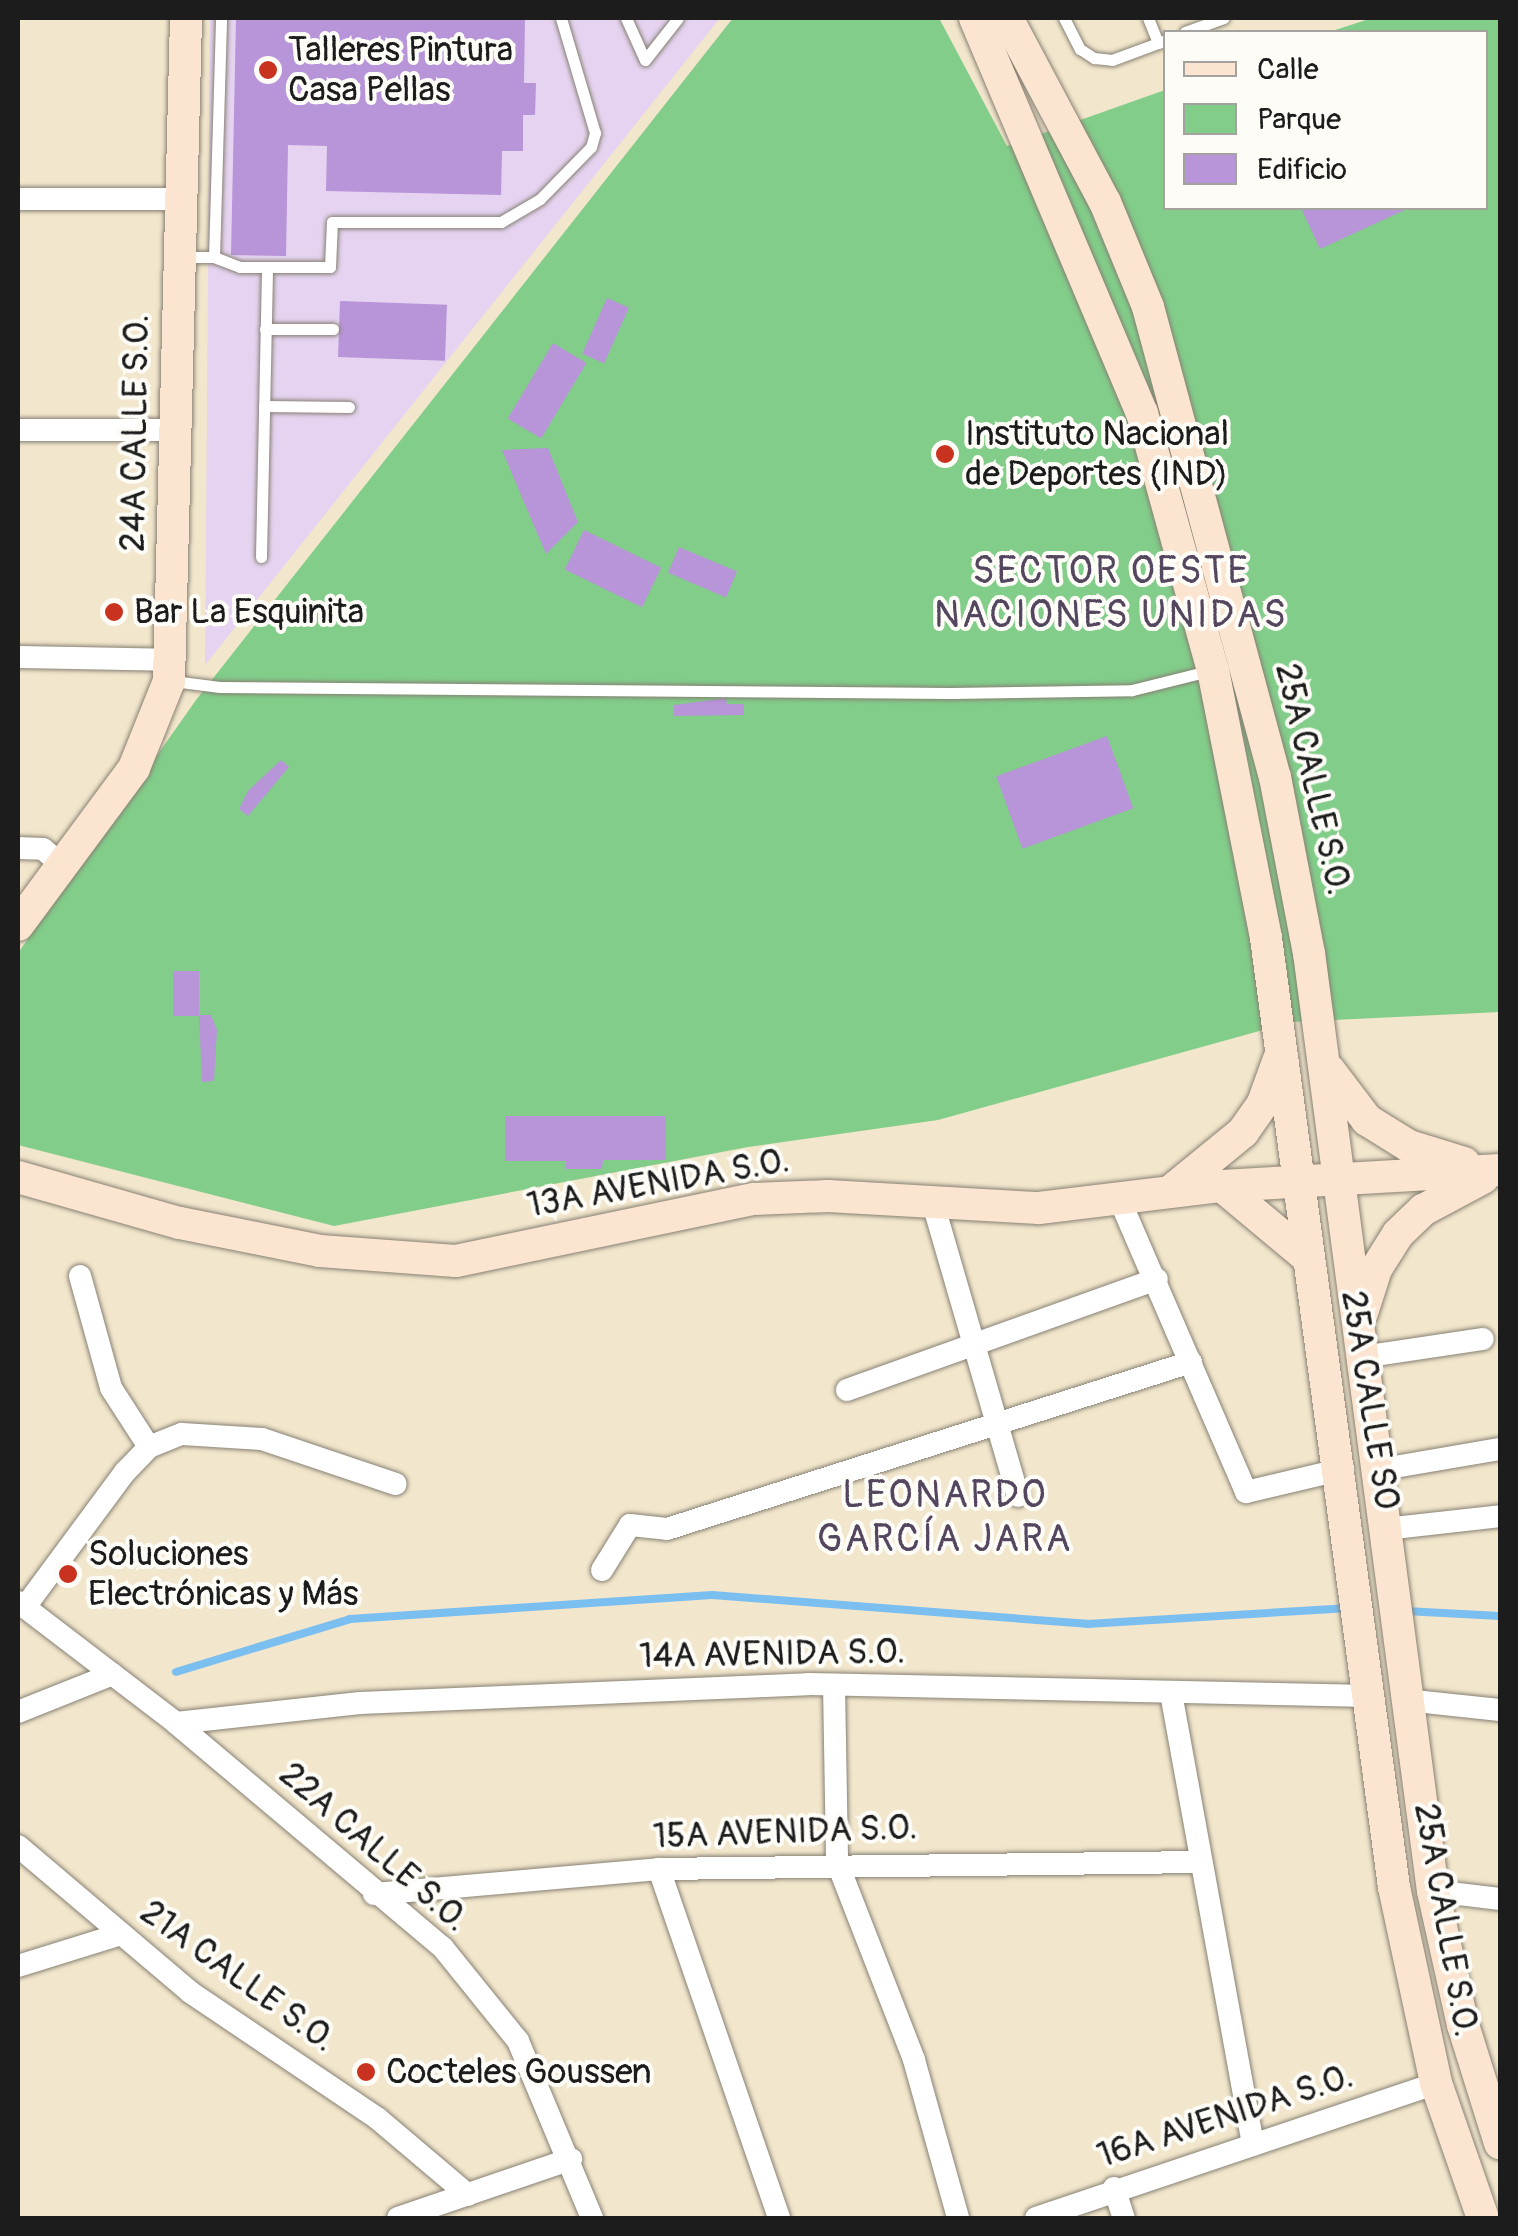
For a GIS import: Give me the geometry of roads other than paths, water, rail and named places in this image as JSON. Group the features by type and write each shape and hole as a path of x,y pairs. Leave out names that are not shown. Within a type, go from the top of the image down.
{"street":[{"name":"24A CALLE S.O.","path":"18,925 134,768 169,670 186,18"},
{"name":"25A CALLE S.O.","path":"975,18 1142,413 1213,670 1282,1050 1298,1184"},
{"name":"25A CALLE S.O.","path":"1007,18 1127,250 1176,403 1246,663 1294,863 1340,1182"},
{"path":"18,199 181,200"},
{"path":"1142,413 1176,403"},
{"path":"18,430 176,430"},
{"path":"18,657 169,670"},
{"path":"18,848 43,849 63,866"},
{"path":"1170,1192 1243,1132 1263,1104 1282,1050"},
{"path":"1321,1050 1342,1094 1389,1134 1434,1157 1500,1170"},
{"path":"1482,1339 1360,1342 1376,1269 1398,1234 1423,1210 1500,1170"},
{"name":"13A AVENIDA S.O.","path":"18,1178 180,1223 320,1251 456,1261 754,1200 932,1200 1039,1208 1121,1203 1222,1186 1500,1170"},
{"name":"25A CALLE SO","path":"1340,1182 1395,1620"},
{"name":"25A CALLE SO","path":"1298,1184 1343,1469 1361,1628"},
{"path":"1222,1186 1308,1258"},
{"path":"932,1200 1018,1496"},
{"path":"1121,1203 1246,1492 1343,1469"},
{"path":"80,1276 111,1388 150,1447"},
{"path":"846,1390 1156,1279"},
{"path":"602,1570 630,1526 666,1530 1191,1362"},
{"path":"21,1604 150,1447 209,1432 262,1439 396,1484"},
{"path":"1377,1470 1500,1449"},
{"path":"1384,1529 1500,1516"},
{"name":"22A CALLE S.O.","path":"21,1604 176,1724 443,1948 518,2041 571,2159 592,2218"},
{"name":"25A CALLE S.O.","path":"1395,1620 1434,1891 1463,2025 1500,2143"},
{"name":"25A CALLE S.O.","path":"1361,1628 1394,1886 1436,2082 1483,2218"},
{"path":"18,1712 113,1674"},
{"path":"834,1685 838,1862 914,2060 958,2218"},
{"name":"14A AVENIDA S.O.","path":"176,1724 360,1703 834,1685 1370,1696"},
{"path":"1171,1694 1253,2145"},
{"path":"1406,1700 1500,1710"},
{"name":"21A CALLE S.O.","path":"18,1846 190,1992 377,2118 468,2195"},
{"name":"15A AVENIDA S.O.","path":"374,1894 659,1869 838,1862 1199,1862"},
{"path":"659,1869 779,2218"},
{"path":"1434,1891 1500,1899"},
{"path":"18,1966 121,1934"},
{"name":"16A AVENIDA S.O.","path":"1036,2218 1114,2188 1436,2082"},
{"path":"398,2218 571,2159"},
{"path":"1114,2188 1124,2218"}],"lane":[{"path":"214,256 221,18"},
{"path":"180,257 214,256 240,268 330,267 328,232 340,219 501,222 540,199 590,148 595,132 561,18"},
{"path":"626,18 645,60 678,18"},
{"path":"1064,18 1080,49 1094,58 1112,60 1162,42 1148,18"},
{"path":"1191,30 1224,18"},
{"path":"261,556 266,268"},
{"path":"266,329 333,330"},
{"path":"264,406 348,407"},
{"path":"169,670 220,687 951,692 1132,690 1246,663"}],"waterway":[{"path":"176,1672 350,1619 712,1595 1087,1624 1346,1608"},
{"path":"1405,1611 1500,1616"}],"place":[{"name":"Talleres Pintura Casa Pellas","path":"268,70"},
{"name":"Instituto Nacional de Deportes (IND)","path":"945,454"},
{"name":"Bar La Esquinita","path":"114,612"},
{"name":"Soluciones Electrónicas y Más","path":"68,1574"},
{"name":"Cocteles Goussen","path":"366,2072"}],"district":[{"name":"SECTOR OESTE NACIONES UNIDAS","path":"1111,594"},
{"name":"LEONARDO GARCÍA JARA","path":"945,1518"}]}
